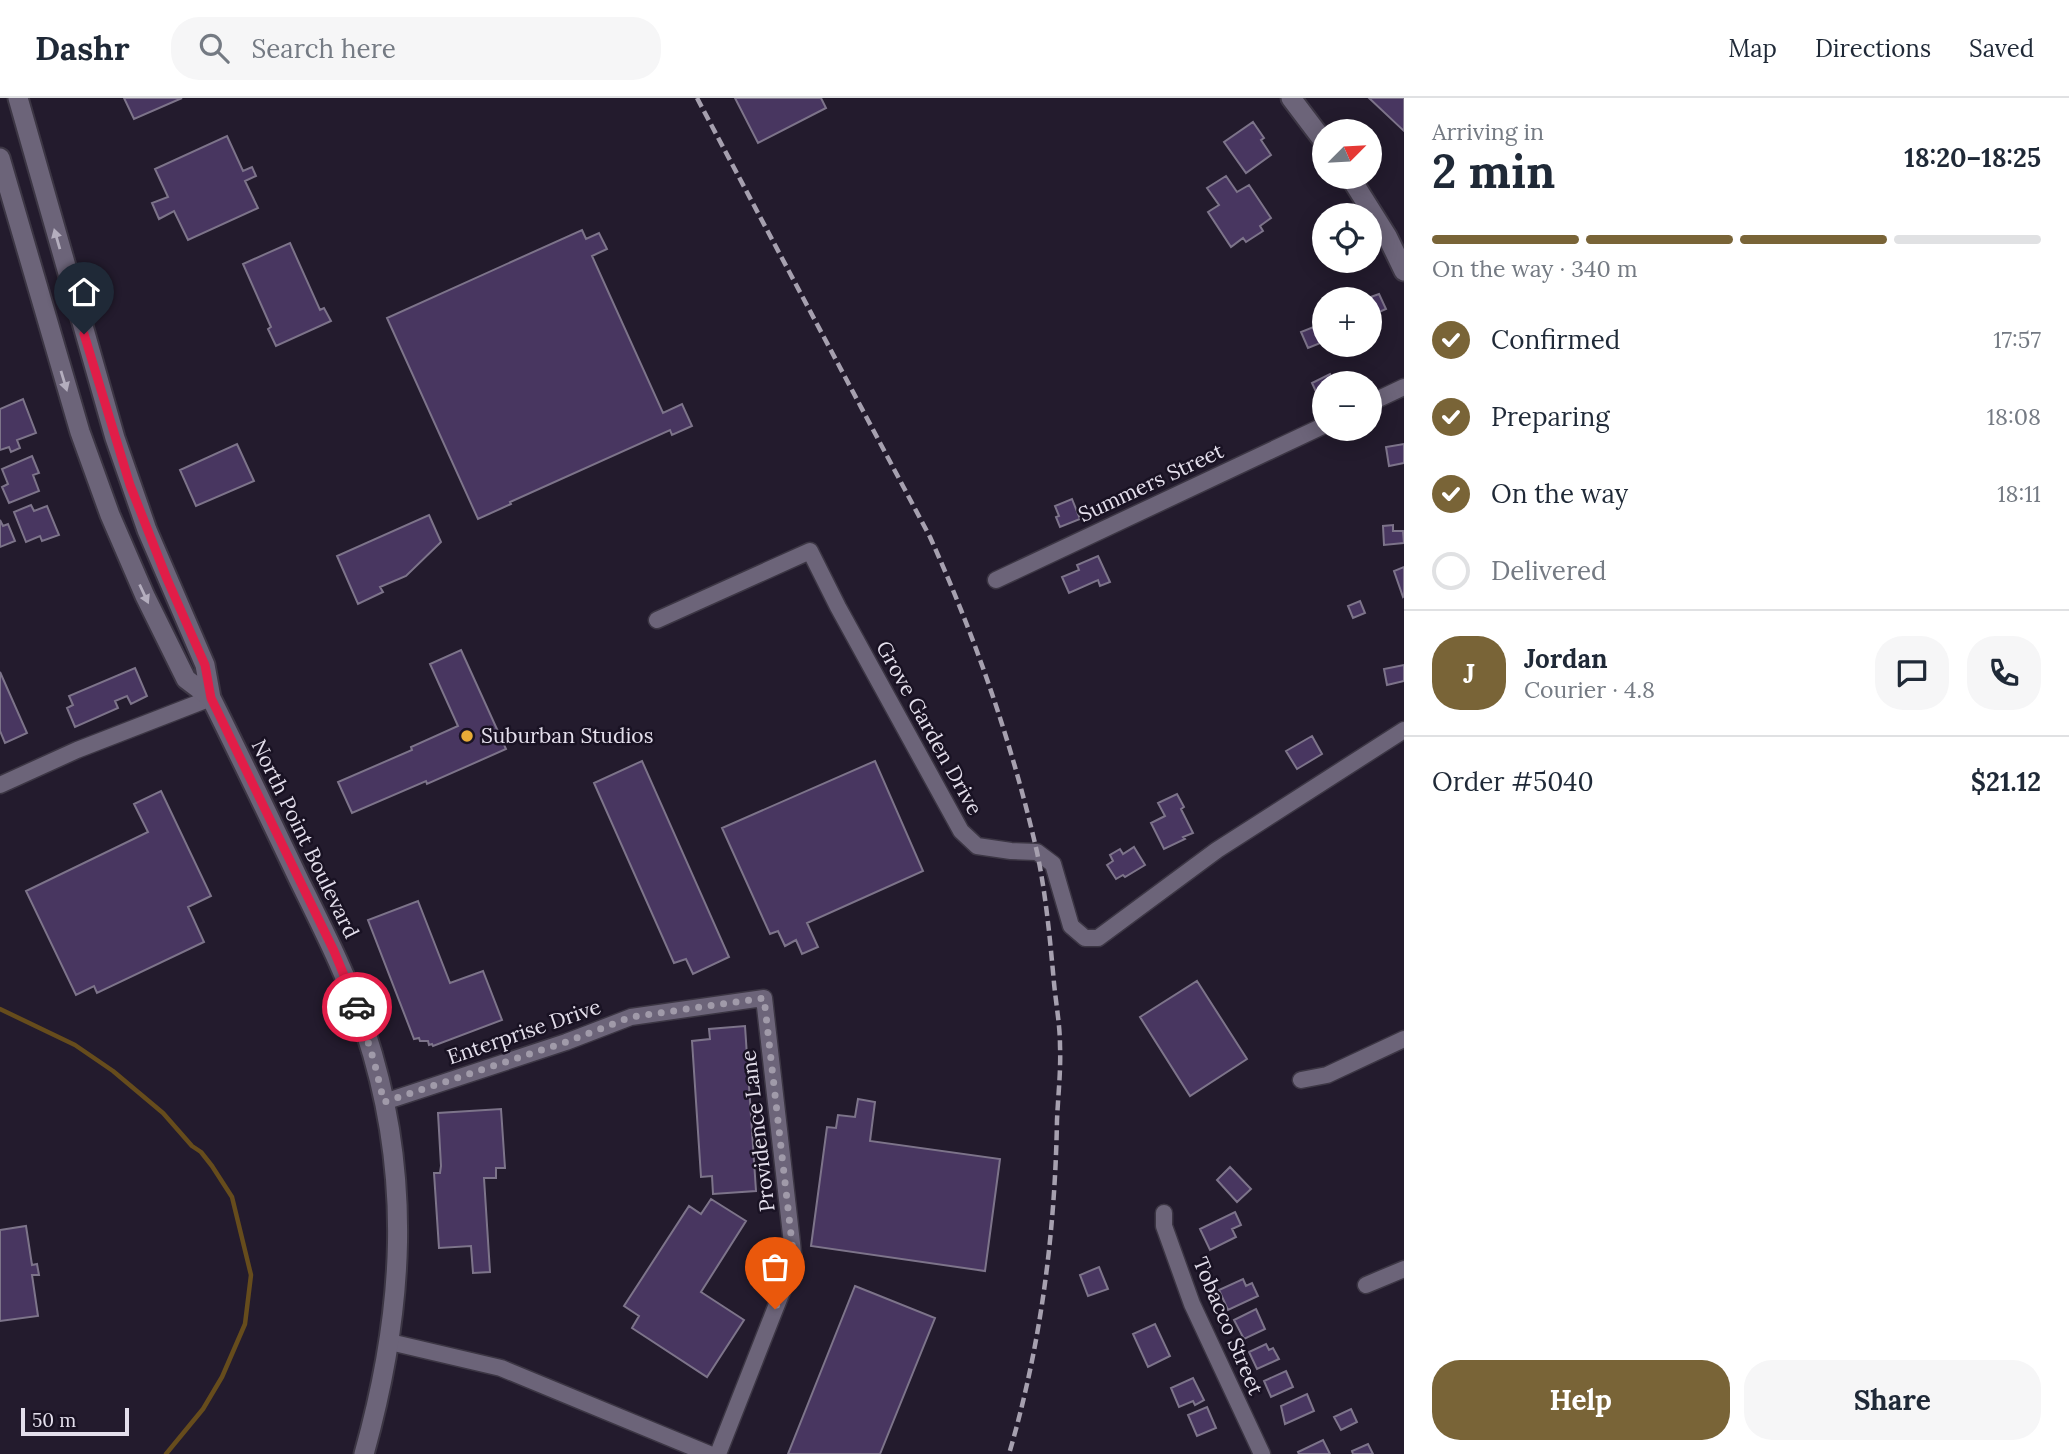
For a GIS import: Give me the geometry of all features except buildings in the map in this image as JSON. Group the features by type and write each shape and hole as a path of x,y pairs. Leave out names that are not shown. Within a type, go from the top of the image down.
{"main road":[{"name":"North Point Boulevard","path":"18,98 117,444 146,530 205,665 211,698 345,977 365,1030 384,1102 391,1142 398,1231 398,1273 390,1342 379,1401 364,1454"},
{"path":"1291,98 1312,126"},
{"name":"North Point Boulevard","path":"0,158 77,422 110,515 145,596 186,678 211,698"},
{"path":"1358,189 1387,236 1404,271"}],"street":[{"path":"1382,397 1404,387"},
{"name":"Summers Street","path":"996,580 1312,431"},
{"name":"Grove Garden Drive","path":"657,620 810,551 961,831 977,846 1037,852 1053,864 1070,926 1085,938 1098,938 1217,850 1404,730"},
{"path":"0,785 77,750 211,698"},
{"name":"Enterprise Drive","path":"384,1102 566,1042 631,1017 764,998"},
{"name":"Providence Lane","path":"718,1454 794,1261 764,998"},
{"path":"1301,1080 1327,1075 1404,1039"},
{"name":"Tobacco Street","path":"1164,1213 1164,1226 1192,1304 1262,1454"},
{"path":"1366,1284 1404,1269"},
{"path":"390,1342 501,1368 709,1454"}],"waterway":[{"path":"0,1009 75,1045 113,1071 163,1113 192,1146 201,1152 232,1197 251,1275 245,1324 222,1377 203,1409 166,1454"}],"railway":[{"path":"697,98 930,537 963,614 991,692 1016,771 1037,852 1060,1038 1056,1162 1038,1330 1009,1454"}],"way so far":[{"path":"357,1007 384,1102 566,1042 631,1017 764,998 794,1261 775,1309"}],"place":[{"name":"Suburban Studios","path":"467,736"}],"route":[{"path":"84,334 130,485 146,530 205,665 211,698 334,951 357,1007"}]}
